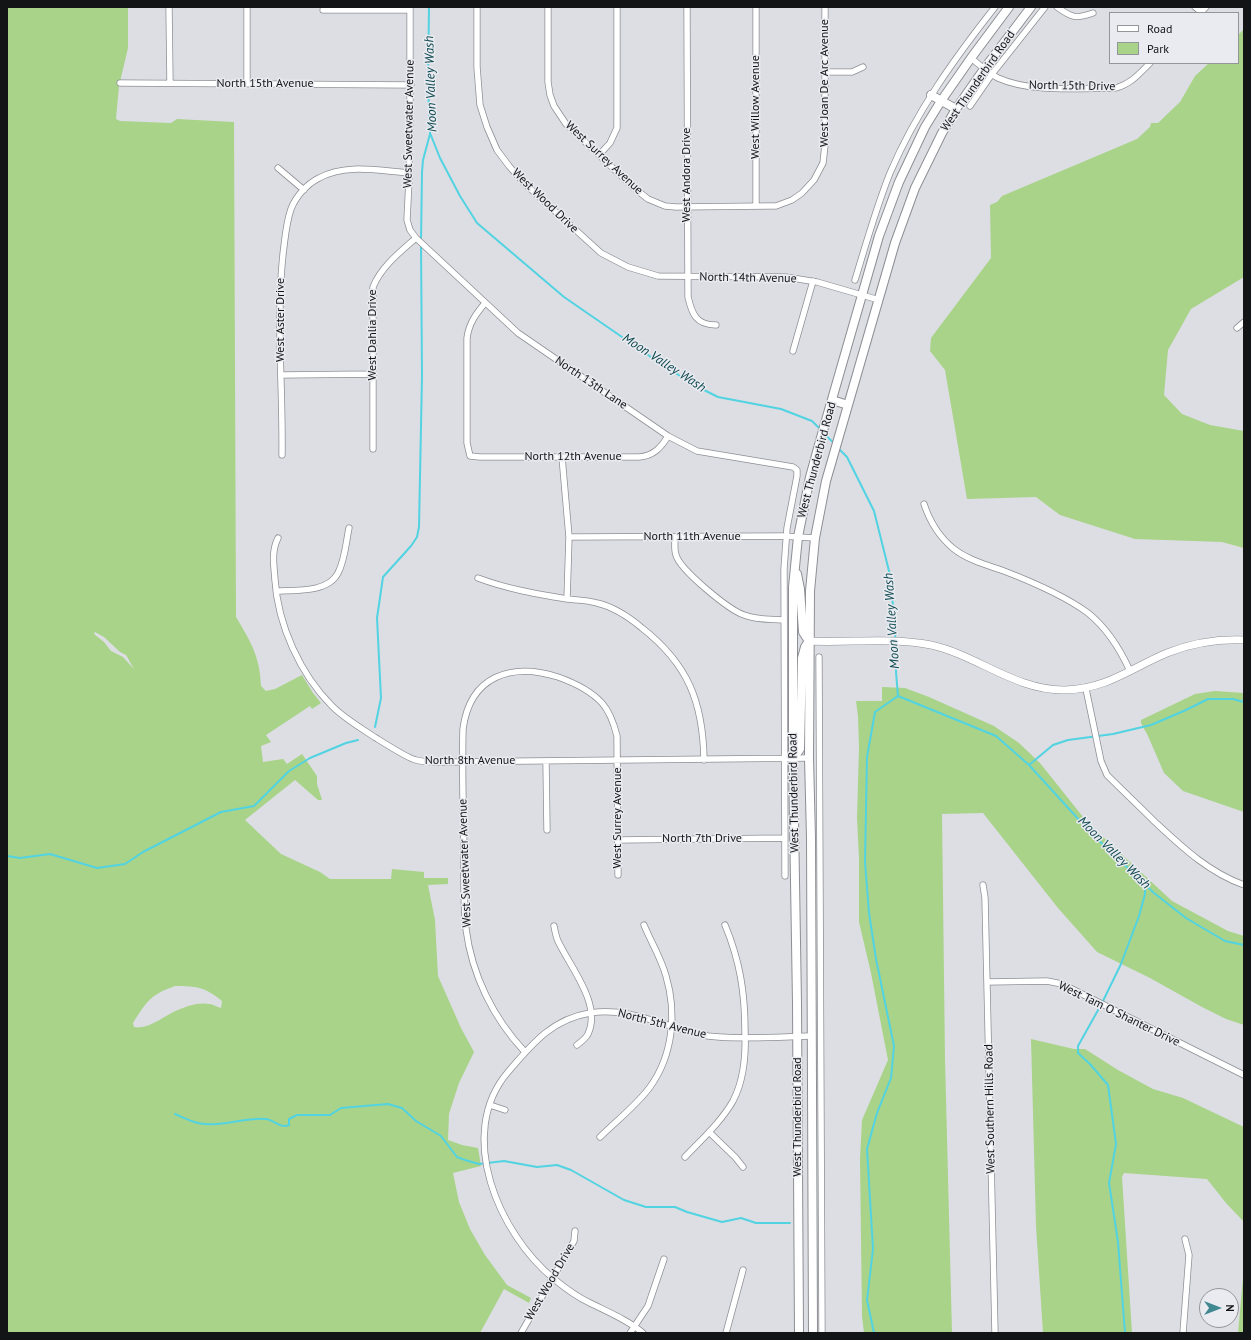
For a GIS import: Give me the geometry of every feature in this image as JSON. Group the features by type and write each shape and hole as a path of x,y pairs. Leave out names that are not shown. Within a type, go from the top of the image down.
{"main road":[{"name":"West Thunderbird Road","path":"799,1333 797,1004 789,759 793,587 798,537 810,477 820,441 879,236 899,182 925,127 941,101 971,58 1010,7"},
{"name":"West Thunderbird Road","path":"813,1333 809,641 810,591 815,538 826,481 895,243 915,188 942,133 956,109 1031,7"},
{"path":"931,94 956,109"},
{"path":"832,400 848,405"},
{"path":"789,759 800,748 802,658 805,647 809,641 803,632 800,589 795,565"},
{"path":"797,1004 811,1003"},
{"path":"799,1212 813,1212"}],"street":[{"path":"169,7 170,84"},
{"path":"247,7 248,84"},
{"name":"West Wood Drive","path":"477,7 477,67 480,105 487,127 497,150 509,166 524,183 592,246 611,259 628,268 647,274 687,277"},
{"name":"West Surrey Avenue","path":"548,7 548,82 554,106 566,124 648,199 664,206 756,206"},
{"path":"599,155 610,143 617,128 617,7"},
{"name":"West Andora Drive","path":"687,7 688,297 691,309 697,319 707,325 716,325"},
{"name":"West Willow Avenue","path":"756,7 756,206"},
{"name":"West Joan De Arc Avenue","path":"756,206 776,206 792,200 802,193 814,180 823,163 825,145 825,7"},
{"path":"855,280 876,211 890,174 906,140 931,94 995,7"},
{"name":"West Thunderbird Road","path":"970,106 992,74 1045,7"},
{"path":"1057,7 1067,14 1076,17 1093,13"},
{"path":"323,10 410,9"},
{"name":"West Sweetwater Avenue","path":"410,9 411,85 407,220 410,230 417,239"},
{"name":"North 15th Drive","path":"971,58 992,74 1014,84 1035,87 1116,88 1131,82 1149,64"},
{"path":"825,72 852,72 864,67"},
{"name":"North 15th Avenue","path":"120,83 411,85"},
{"path":"278,168 304,190"},
{"name":"West Aster Drive","path":"282,455 281,282 285,240 291,209 304,190 319,178 341,170 409,172"},
{"name":"North 13th Lane","path":"417,239 518,333 668,436 697,451 793,467 797,470"},
{"name":"West Dahlia Drive","path":"373,449 373,287 376,279 382,271 417,239"},
{"path":"861,260 871,264"},
{"name":"North 14th Avenue","path":"687,277 777,276 813,281 879,300"},
{"path":"793,351 813,281"},
{"name":"North 12th Avenue","path":"486,303 474,316 468,330 467,338 467,443 470,456 646,456 651,455 661,447 668,436"},
{"path":"1237,328 1244,322"},
{"path":"281,375 373,374"},
{"path":"562,457 569,537 567,599"},
{"name":"West Thunderbird Road","path":"785,876 785,838 789,759 783,620 784,569 786,536 797,470"},
{"path":"924,504 934,528 954,550 975,561 1033,583 1088,613 1106,630 1119,648 1130,671"},
{"path":"276,591 324,586 331,581 338,574 341,566 349,528"},
{"name":"North 11th Avenue","path":"569,537 786,536 815,538"},
{"path":"675,537 676,556 679,562 690,574 726,606 744,615 783,620"},
{"name":"North 8th Avenue","path":"278,538 273,552 279,612 286,634 306,671 318,690 332,706 356,725 415,760 546,761 809,758"},
{"path":"478,578 531,593 598,603 624,614 654,637 667,650 679,666 690,685 696,701 703,735 704,760"},
{"path":"809,641 912,642 931,645 969,658 1026,684 1057,690 1086,689 1111,681 1166,654 1186,646 1229,639 1244,640"},
{"name":"West Thunderbird Road","path":"819,657 822,1333"},
{"name":"West Surrey Avenue","path":"462,761 464,716 475,693 483,685 495,677 509,672 540,672 574,683 590,692 603,704 612,720 617,736 618,875"},
{"path":"1086,689 1100,761 1107,775 1183,848 1200,862 1216,872 1244,885"},
{"path":"810,691 819,691"},
{"name":"West Sweetwater Avenue","path":"462,761 465,911 470,953 477,974 491,1005 503,1025 525,1052"},
{"path":"546,761 546,830"},
{"name":"North 7th Drive","path":"618,840 785,838"},
{"name":"West Southern Hills Road","path":"983,885 985,898 996,1333"},
{"path":"600,1137 641,1097 660,1069 666,1055 672,1026 671,1001 666,976 644,925"},
{"path":"686,1157 724,1115 734,1099 744,1066 745,1010 742,982 738,961 725,925"},
{"path":"554,926 557,940 587,994 590,1012 588,1034 577,1045"},
{"name":"West Tam O Shanter Drive","path":"987,982 1047,981 1062,984 1244,1075"},
{"path":"811,1003 821,1003"},
{"name":"North 5th Avenue","path":"525,1052 540,1036 549,1030 568,1019 590,1012 621,1012 708,1036 811,1036"},
{"path":"525,1052 500,1082 490,1105 485,1125 484,1136 489,1177 496,1198 518,1239 534,1261 554,1279 579,1297 643,1333"},
{"path":"490,1105 505,1110"},
{"path":"709,1132 735,1157 743,1167"},
{"name":"West Wood Drive","path":"521,1333 554,1279 574,1241 575,1231"},
{"path":"1183,1333 1189,1255 1185,1239"},
{"path":"630,1333 651,1300 664,1259"},
{"path":"726,1333 743,1270"}],"green space":[{"path":"7,7 128,7 128,48 119,86 116,119 120,121 171,123 177,119 234,122 236,617 257,658 261,686 266,691 275,689 302,675 321,703 312,709 310,706 266,735 271,742 261,746 263,762 283,759 287,764 302,754 317,776 317,784 322,800 318,800 295,780 245,820 281,854 320,872 330,879 391,879 392,869 424,872 424,878 448,878 448,884 428,885 435,920 438,976 461,1028 474,1052 459,1083 449,1114 448,1140 462,1145 478,1148 481,1166 453,1173 459,1202 470,1229 485,1255 507,1285 531,1298 529,1303 504,1289 480,1333 7,1333","holes":["95,632 104,637 120,652 126,655 134,669 123,657 111,651 104,642 94,634","175,986 189,986 205,990 222,1001 221,1008 210,1004 193,1005 173,1012 146,1026 134,1027 133,1023 146,1004 160,992"]},
{"path":"1244,29 1244,277 1191,309 1168,350 1164,395 1182,414 1210,425 1244,431 1244,548 1222,542 1135,539 1060,515 1036,497 967,499 945,370 930,351 931,338 991,258 990,205 997,202 1002,196 1137,139 1150,127 1151,123 1158,123 1180,102 1195,76 1208,64 1239,64 1239,34"},
{"path":"882,687 905,688 929,697 994,726 1019,743 1040,763 1087,822 1172,901 1228,931 1244,936 1244,1025 1226,1019 1150,978 1097,952 1058,908 983,813 942,814 945,1059 952,1333 864,1333 862,1316 860,1159 862,1120 888,1060 871,973 859,922 859,859 857,818 859,747 856,701 882,701"},
{"path":"1215,691 1244,693 1244,812 1183,791 1164,773 1141,723 1141,720 1195,694"},
{"path":"1031,1039 1074,1049 1085,1049 1118,1070 1153,1089 1183,1098 1244,1127 1244,1222 1226,1203 1207,1179 1124,1173 1122,1177 1132,1333 1043,1333 1036,1226"},
{"path":"1244,1267 1244,1333 1238,1333"}],"waterway":[{"name":"Moon Valley Wash","path":"429,7 428,85 430,133 440,158 460,196 477,223 564,297 664,366 698,387 718,397 781,409 812,421 821,430"},
{"path":"421,241 423,160 430,134"},
{"path":"375,727 381,698 377,618 383,577 411,546 417,537 419,527 422,376 421,245"},
{"name":"Moon Valley Wash","path":"824,434 834,443"},
{"name":"Moon Valley Wash","path":"838,448 847,457 874,511 890,575 895,627 898,696 996,736 1029,765 1091,833 1154,893 1186,918 1225,941 1244,945"},
{"path":"874,1333 867,1300 873,1249 867,1149 877,1113 891,1078 894,1046 876,959 869,913 865,862 867,757 875,712 898,696"},
{"path":"1029,765 1053,745 1068,740 1113,734 1151,725 1208,699 1233,699 1244,702"},
{"path":"7,856 20,858 50,854 97,868 125,864 143,852 221,812 254,806 289,771 310,758 346,743 358,740"},
{"path":"1125,1333 1118,1242 1109,1183 1116,1144 1108,1085 1090,1064 1078,1053 1078,1046 1102,1003 1121,964 1139,916 1145,894 1145,885"},
{"path":"175,1114 195,1122 206,1124 249,1119 266,1119 286,1126 289,1125 289,1119 297,1115 330,1115 341,1108 388,1104 402,1108 416,1121 441,1136 457,1157 465,1160 479,1164 504,1161 537,1167 557,1165 571,1170 624,1200 646,1207 675,1207 722,1222 741,1218 756,1223 790,1223"}]}
